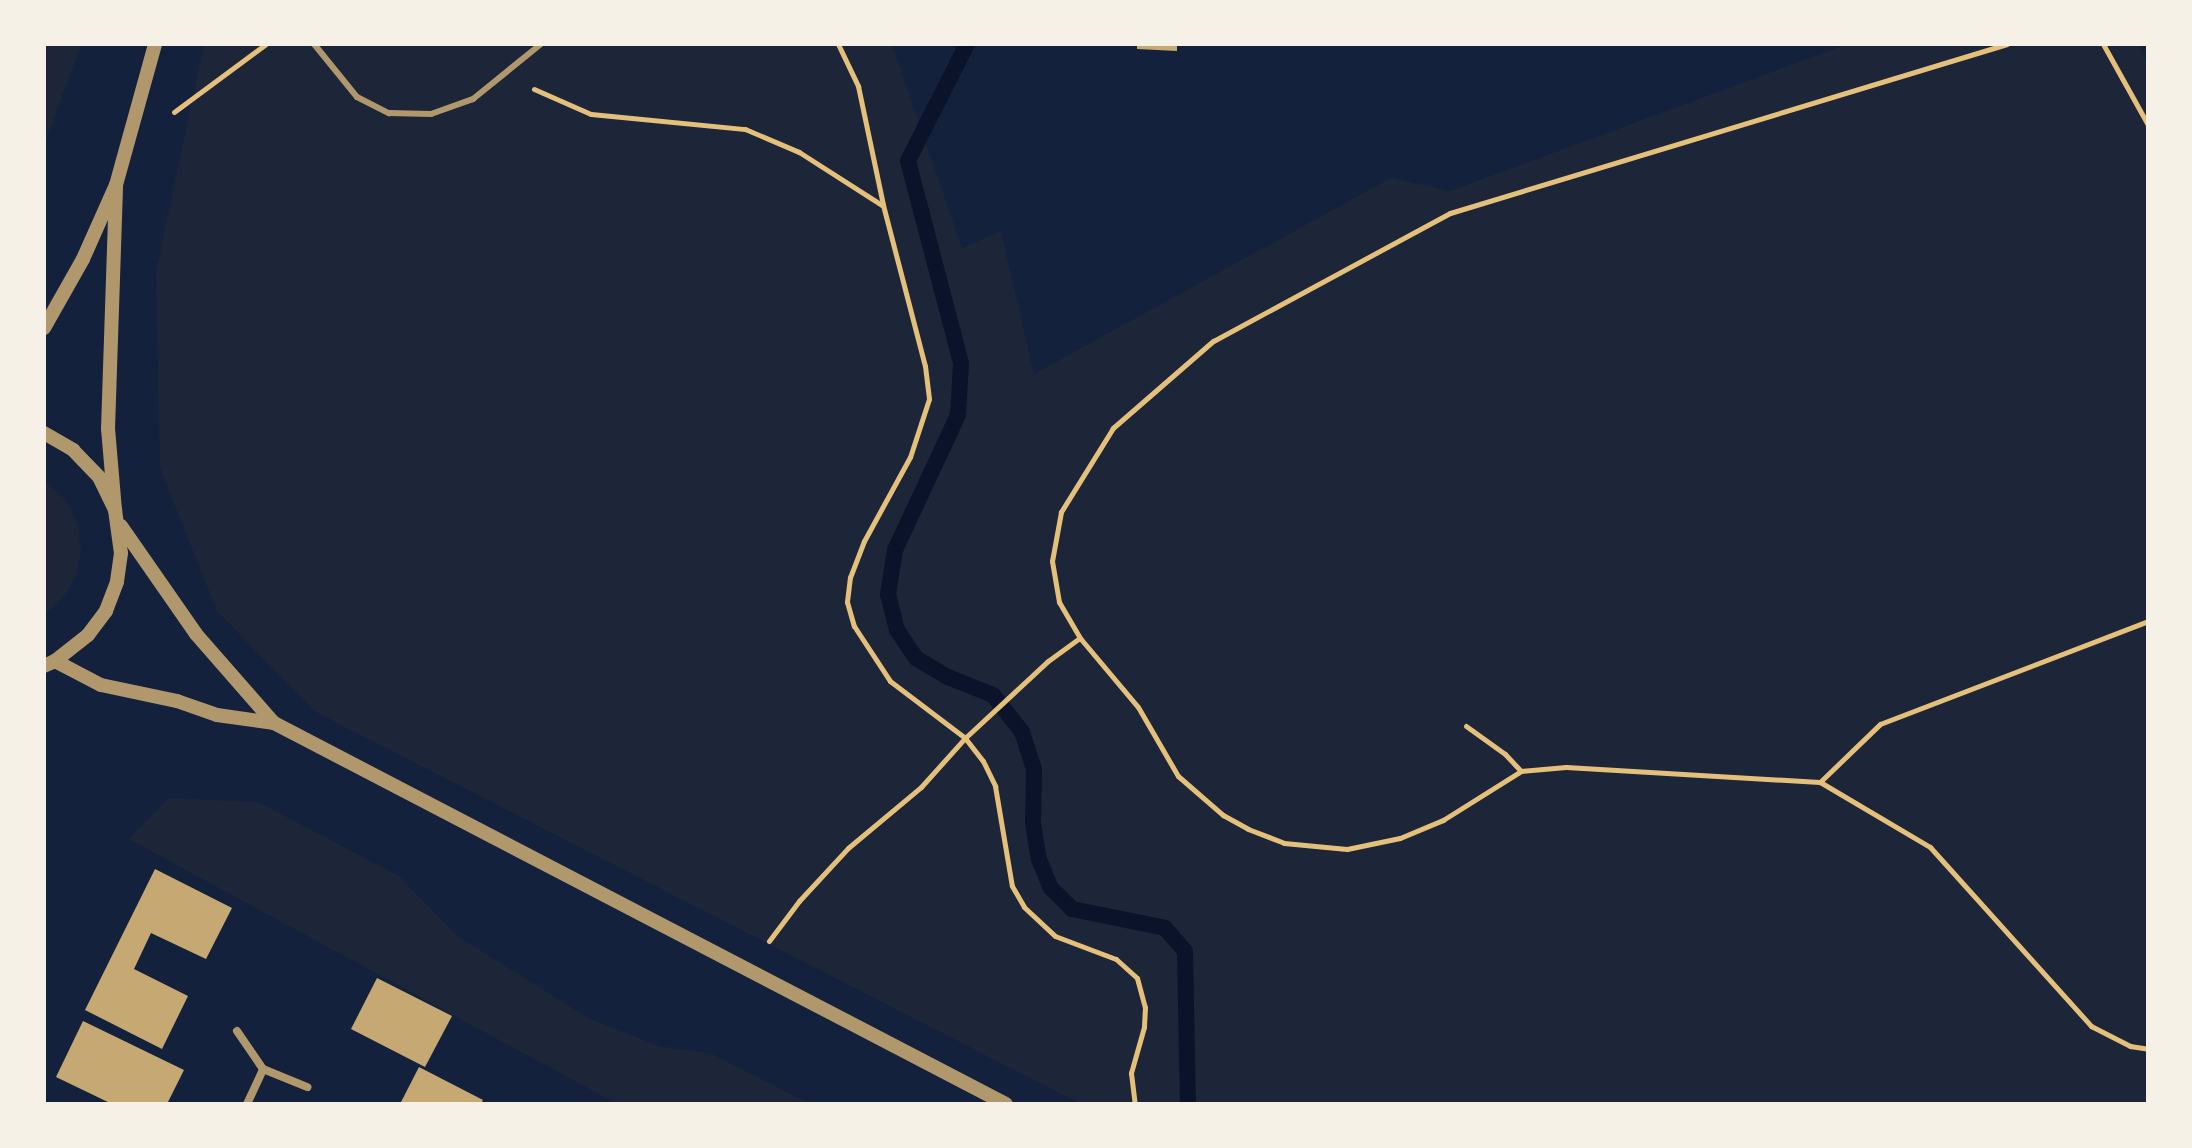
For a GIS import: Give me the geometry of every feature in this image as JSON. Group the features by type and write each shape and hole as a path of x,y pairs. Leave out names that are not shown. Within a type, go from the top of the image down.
{"street":[{"path":"44,328 83,259 116,185 155,44"},
{"path":"48,665 88,635 106,611 119,568 108,429 116,185"},
{"path":"44,433 73,450 90,468 117,516 188,624 274,723"},
{"path":"48,665 101,685 177,701 217,715 274,723 1006,1104"},
{"path":"237,1031 263,1069 307,1087"},
{"path":"247,1104 263,1069"}],"lane":[{"path":"314,44 357,97 389,113 431,114 473,99 541,44"}],"path":[{"path":"141,103 173,113 266,44"},
{"path":"838,44 858,86 883,205 925,366 929,399 910,457 864,541 850,577 847,602 854,626 890,681 965,738 995,786 1006,864 1012,886 1024,907 1055,936 1116,959 1137,978 1145,1007 1144,1027 1131,1073 1135,1104"},
{"path":"2007,44 1450,213 1213,341 1113,428 1061,512 1052,561 1059,602 1080,638 1138,707 1178,776 1197,796 1235,822 1284,843 1347,849 1400,838 1443,820 1521,771 1566,767 1820,782 1930,847 2091,1026 2130,1046 2148,1049"},
{"path":"2103,44 2148,125"},
{"path":"504,75 591,114 745,129 799,152 883,205"},
{"path":"1820,782 1880,724 2148,621"},
{"path":"749,972 799,901 848,848 921,787 965,738 1028,680 1080,638"},
{"path":"1466,726 1505,754 1521,771"}],"shaded area":[{"path":"44,44 81,44 44,147"},
{"path":"204,44 892,44 962,248 1001,231 1034,374 1391,178 1450,191 1848,44 2138,44 2148,65 2148,1104 1081,1104 314,711 217,611 160,468 156,272"},
{"path":"44,480 66,500 78,524 81,552 76,577 63,598 44,615"},
{"path":"169,798 258,802 399,876 456,935 590,1019 659,1046 712,1054 810,1104 617,1104 129,839"}],"building":[{"path":"1137,44 1177,44 1177,51 1137,49"},
{"path":"155,869 232,908 206,959 151,933 134,969 188,996 162,1049 85,1010"},
{"path":"377,978 452,1016 425,1067 351,1029"},
{"path":"83,1021 184,1070 167,1104 112,1104 56,1077"},
{"path":"419,1067 483,1100 481,1104 400,1104"}],"waterway":[{"path":"967,44 908,161 961,363 958,415 895,550 888,594 897,630 916,658 948,677 993,695 1022,732 1034,769 1033,823 1039,859 1051,888 1072,909 1165,928 1185,951 1188,1104"}]}
